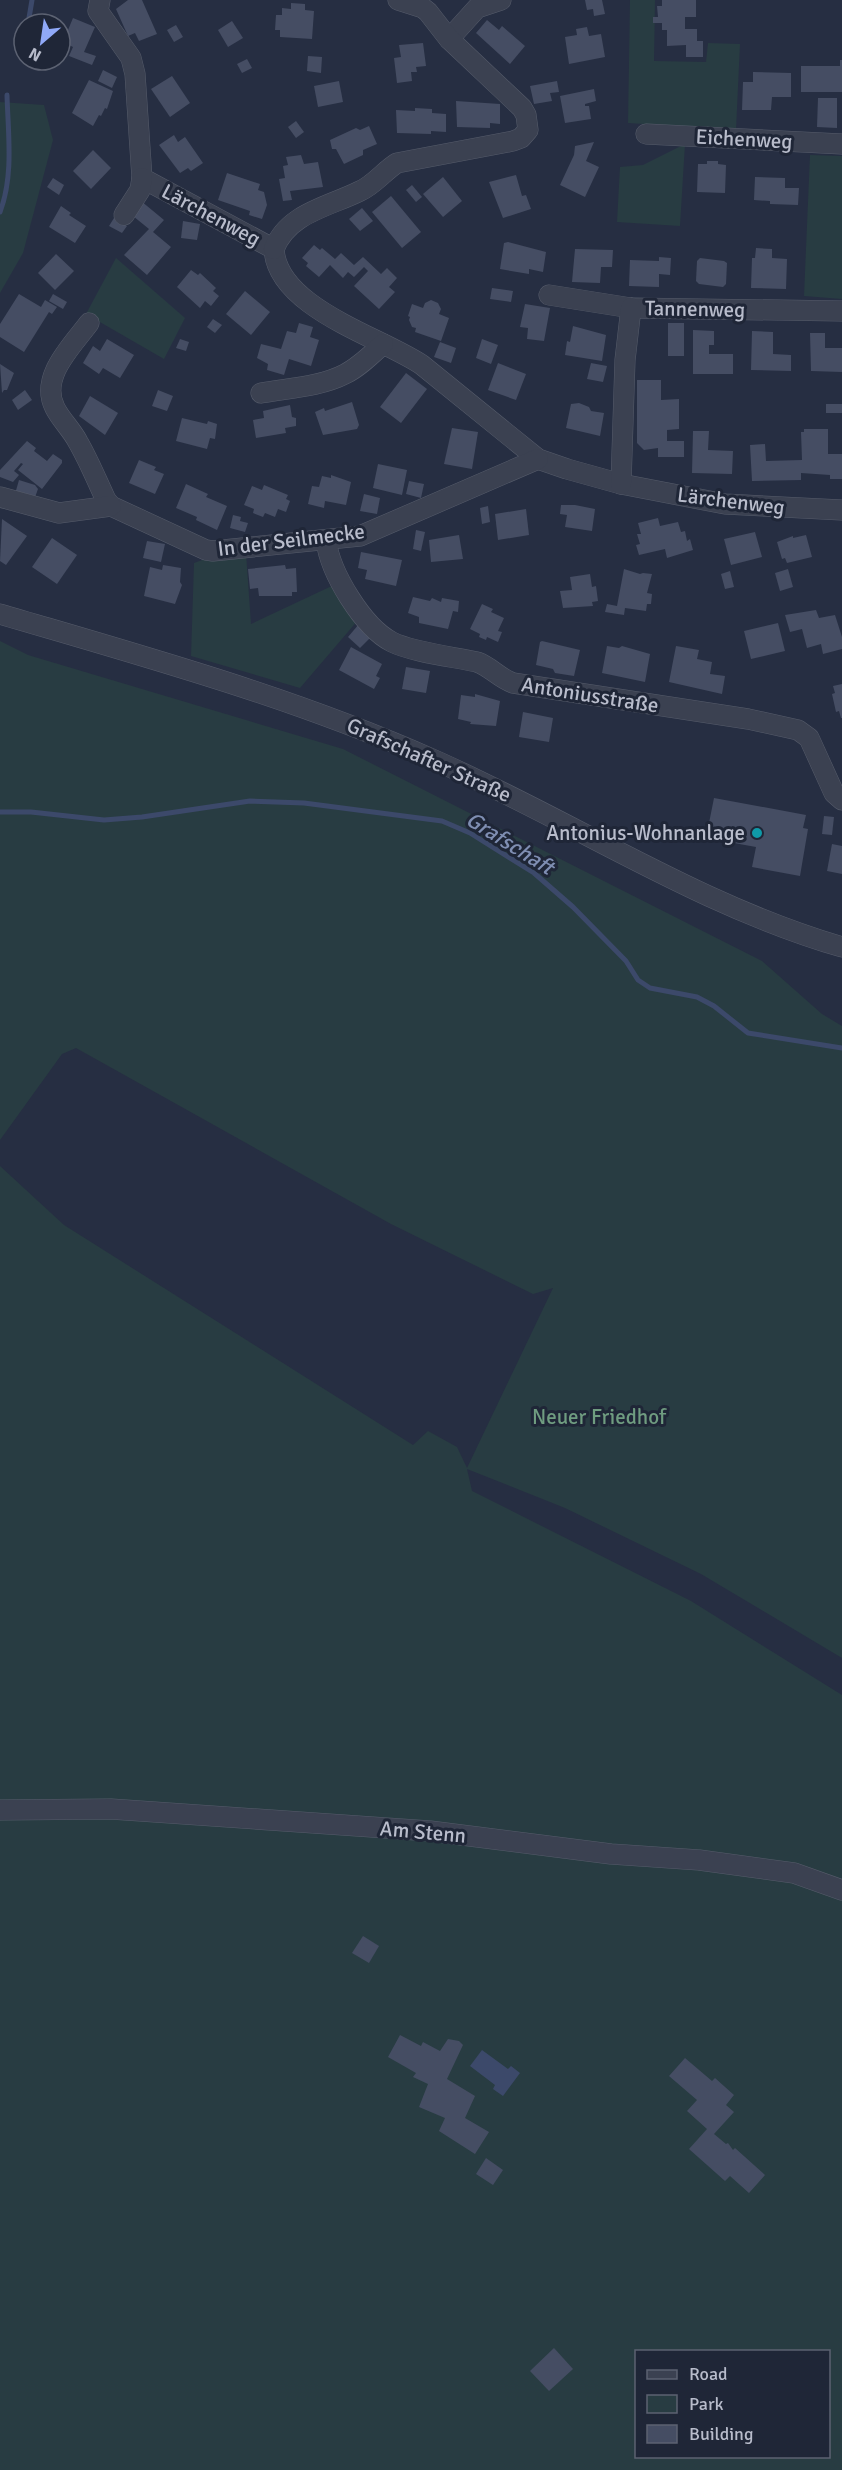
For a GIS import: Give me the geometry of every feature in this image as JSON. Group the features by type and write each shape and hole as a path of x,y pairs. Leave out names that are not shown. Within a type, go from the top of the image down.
{"street":[{"name":"Lärchenweg","path":"100,0 98,11 131,58 135,74 142,178 140,190 124,215"},
{"path":"274,249 280,235 289,224 360,192 383,171 398,163 513,141 526,135 528,123 522,108 449,39 428,12 423,8 398,0"},
{"path":"449,39 477,8 501,0"},
{"name":"Eichenweg","path":"646,134 842,144"},
{"name":"Lärchenweg","path":"142,178 274,249 280,271 298,293 362,334 422,365 538,459 621,484 725,504 842,510"},
{"name":"Tannenweg","path":"549,295 631,308 842,311"},
{"path":"621,484 625,360 631,308"},
{"path":"89,323 58,365 50,392 55,408 78,441 111,506"},
{"path":"261,393 328,381 362,363 382,344"},
{"name":"In der Seilmecke","path":"111,506 196,546 213,551 326,540 372,532 538,459"},
{"path":"0,497 59,513 111,506"},
{"name":"Antoniusstraße","path":"326,540 330,562 352,600 372,626 393,643 487,665 505,680 513,683 748,719 798,730 809,738 834,793 842,800"},
{"name":"Grafschafter Straße","path":"0,614 229,681 351,725 434,760 733,907 842,947"},
{"name":"Am Stenn","path":"0,1809 111,1809 430,1831 611,1854 699,1860 794,1873 842,1890"}],"green space":[{"path":"630,0 655,0 654,61 706,62 708,43 740,44 736,130 628,123"},
{"path":"0,102 44,105 53,140 23,253 0,293"},
{"path":"685,144 680,226 617,222 620,167 643,165"},
{"path":"810,155 842,156 842,299 804,296"},
{"path":"116,258 185,318 164,359 86,314"},
{"path":"246,553 251,624 336,584 359,619 300,688 191,656 194,563 213,556"},
{"name":"Neuer Friedhof","path":"0,641 28,655 343,749 762,961 822,1014 842,1026 842,1658 701,1574 565,1508 467,1469 472,1491 691,1601 842,1695 842,2470 0,2470 0,1166 64,1225 413,1445 428,1431 457,1447 467,1468 553,1288 533,1294 391,1224 76,1048 62,1054 0,1140"}],"water":[{"path":"482,2050 508,2069 511,2066 520,2073 503,2096 493,2089 495,2085 470,2066"}],"building":[{"path":"128,0 142,0 157,34 139,41 135,33 128,36 116,9"},
{"path":"585,0 602,0 605,14 594,16 593,9 587,10"},
{"path":"662,0 696,0 696,17 685,17 685,29 697,29 697,41 703,41 703,57 686,57 686,45 667,46 667,30 662,30 662,23 653,23 653,17 658,17 657,6 662,6"},
{"path":"291,3 305,4 305,10 314,11 312,39 280,37 280,30 275,30 276,15 282,15 282,8 291,9"},
{"path":"73,18 95,27 84,52 96,56 92,65 72,57"},
{"path":"487,20 499,30 502,26 525,46 510,64 476,33"},
{"path":"232,21 243,38 228,47 218,30"},
{"path":"176,25 183,37 174,42 167,30"},
{"path":"587,27 589,36 601,34 605,57 569,64 565,37 577,35 576,29"},
{"path":"423,43 426,66 416,67 417,72 411,72 412,81 397,83 394,58 401,57 399,45"},
{"path":"308,56 322,57 321,73 307,71"},
{"path":"247,59 252,68 242,73 237,64"},
{"path":"840,60 842,60 842,92 801,92 801,66 840,66"},
{"path":"103,70 117,77 112,88 98,81"},
{"path":"753,72 791,73 791,97 772,97 771,110 742,110 743,82 753,82"},
{"path":"172,76 190,103 170,117 151,89"},
{"path":"89,80 113,91 107,109 105,108 101,116 99,115 93,126 72,113"},
{"path":"339,81 343,102 318,107 314,86"},
{"path":"557,81 559,92 550,93 552,101 534,104 530,86"},
{"path":"594,89 596,101 585,104 589,106 591,119 565,123 560,96"},
{"path":"818,98 837,98 837,128 817,127"},
{"path":"456,101 500,104 500,124 490,123 490,128 457,127"},
{"path":"415,108 432,109 432,113 446,114 446,132 397,133 396,110 415,111"},
{"path":"296,121 304,132 296,138 288,127"},
{"path":"369,126 377,144 363,150 363,155 344,164 336,149 332,149 330,140 356,128 360,130"},
{"path":"174,135 178,142 185,137 203,163 191,171 188,168 180,173 159,145"},
{"path":"594,142 586,161 599,167 585,197 560,185 574,155 575,146"},
{"path":"93,150 111,168 91,189 73,171"},
{"path":"301,155 304,164 318,162 323,187 290,191 292,200 283,201 279,179 285,178 283,166 288,165 286,157"},
{"path":"707,161 718,161 718,164 726,165 725,193 697,192 698,164 707,164"},
{"path":"227,173 260,184 258,190 264,192 267,205 262,219 249,215 250,211 218,200"},
{"path":"516,175 522,196 526,195 531,209 503,218 489,182"},
{"path":"443,177 462,201 443,217 423,194"},
{"path":"755,177 785,178 785,188 799,188 798,205 770,204 770,201 754,200"},
{"path":"53,178 64,185 59,195 47,187"},
{"path":"412,185 422,197 416,202 406,190"},
{"path":"391,196 421,232 402,248 372,212"},
{"path":"141,201 164,220 153,232 171,247 147,275 124,255 149,229 133,216"},
{"path":"61,206 71,213 69,215 86,226 75,243 49,227"},
{"path":"362,208 373,221 360,231 349,219"},
{"path":"114,218 127,226 122,233 109,226"},
{"path":"183,221 200,224 197,240 181,238"},
{"path":"508,242 546,252 543,272 529,269 529,274 500,269 504,243"},
{"path":"314,245 320,250 322,248 335,259 341,253 354,265 363,257 381,274 387,268 397,278 389,287 395,292 379,309 354,286 368,271 364,267 354,277 348,272 343,278 330,265 319,277 306,266 308,263 302,258"},
{"path":"756,248 772,249 772,258 787,259 786,289 751,288 752,258 755,258"},
{"path":"575,249 613,250 612,267 601,267 600,283 572,282"},
{"path":"56,254 74,271 55,290 38,273"},
{"path":"659,257 671,258 670,275 659,274 659,287 629,286 630,260 659,261"},
{"path":"700,258 727,263 726,284 723,287 699,284 696,281 697,261"},
{"path":"191,270 198,275 200,273 216,288 213,291 219,296 211,306 205,301 200,308 177,287"},
{"path":"492,288 513,291 511,302 490,299"},
{"path":"245,291 270,312 251,335 226,314"},
{"path":"19,294 41,307 45,300 57,307 52,314 49,312 24,352 0,337 0,324"},
{"path":"53,294 67,302 63,309 49,301"},
{"path":"431,300 438,303 441,309 439,314 449,318 441,341 415,332 416,328 412,327 408,316 412,304 423,308 425,303"},
{"path":"525,304 550,308 544,341 527,339 528,328 520,327"},
{"path":"213,319 222,325 215,333 207,327"},
{"path":"299,323 313,327 310,337 319,340 311,366 289,359 284,375 267,370 268,364 257,358 261,344 281,349 287,331 296,333"},
{"path":"668,323 684,323 684,356 668,356"},
{"path":"573,326 606,335 602,361 565,355"},
{"path":"693,330 714,331 714,345 709,345 709,354 733,354 733,374 693,374"},
{"path":"752,331 773,332 773,354 791,355 791,371 751,370"},
{"path":"810,333 825,333 825,348 842,348 842,372 811,371"},
{"path":"107,339 134,355 120,378 103,368 99,374 83,363 93,346 100,351"},
{"path":"180,339 189,342 186,351 176,348"},
{"path":"482,339 498,345 491,364 476,358"},
{"path":"440,342 456,348 451,363 434,357"},
{"path":"498,363 526,374 516,400 488,390"},
{"path":"591,363 607,366 603,382 587,379"},
{"path":"0,364 14,373 7,390 2,393"},
{"path":"406,373 427,389 401,423 380,407"},
{"path":"637,380 661,380 661,400 679,399 679,429 667,430 667,441 684,441 684,457 658,457 658,448 644,450 637,443"},
{"path":"25,390 32,400 18,410 12,400"},
{"path":"158,390 173,396 167,411 152,406"},
{"path":"90,396 118,413 105,435 79,416"},
{"path":"352,402 359,425 357,429 323,435 315,412"},
{"path":"579,403 589,407 591,411 604,413 600,436 566,428 571,404"},
{"path":"826,404 842,404 842,413 826,413"},
{"path":"290,405 292,417 296,418 296,426 285,428 286,433 256,438 253,420 264,418 263,411"},
{"path":"182,418 217,424 215,439 210,438 207,449 176,441"},
{"path":"452,428 478,432 472,469 444,464"},
{"path":"804,429 828,429 828,454 842,454 842,479 830,479 830,475 801,473 801,480 752,481 750,445 765,444 766,461 802,460 801,432 804,432"},
{"path":"693,431 709,431 708,450 733,451 732,474 692,473"},
{"path":"27,441 36,448 34,451 47,461 53,454 62,460 42,489 18,470 23,464 21,463 14,471 19,475 13,482 0,477 0,470"},
{"path":"139,460 156,467 154,470 164,474 155,494 129,483"},
{"path":"378,464 407,470 402,495 373,488"},
{"path":"331,475 351,482 346,505 325,501 324,508 308,504 312,486 319,487 322,476 331,478"},
{"path":"19,480 35,485 38,489 34,500 15,494"},
{"path":"409,481 424,484 421,498 406,494"},
{"path":"186,484 208,494 206,497 227,506 217,530 196,520 197,517 176,508"},
{"path":"264,485 288,495 286,499 290,501 286,512 278,509 275,517 265,513 263,517 253,513 254,509 244,505 252,486 262,490"},
{"path":"364,494 380,498 377,514 360,511"},
{"path":"561,505 595,509 592,531 565,527 567,515 560,514"},
{"path":"488,506 490,522 482,524 480,508"},
{"path":"526,509 529,535 498,540 495,514"},
{"path":"233,515 241,517 240,521 248,523 245,532 230,528"},
{"path":"658,518 660,526 678,522 681,532 685,531 687,541 690,539 693,550 667,558 665,549 639,555 636,545 640,544 637,534 641,534 638,523"},
{"path":"2,519 27,536 6,565 0,561"},
{"path":"416,530 425,532 421,551 413,549"},
{"path":"755,532 762,557 731,565 724,539"},
{"path":"459,535 463,559 431,562 429,540"},
{"path":"806,535 812,557 787,563 785,558 782,559 777,542 793,536 793,538"},
{"path":"52,538 77,555 57,584 32,567"},
{"path":"147,541 165,544 161,562 143,558"},
{"path":"361,552 402,560 396,586 365,579 367,570 358,568"},
{"path":"163,565 181,568 180,582 182,585 175,604 144,596 150,567 162,570"},
{"path":"285,565 286,569 296,568 297,592 292,592 292,596 259,596 258,588 250,589 248,569"},
{"path":"624,569 640,574 652,574 647,593 652,594 651,604 647,604 646,611 625,608 624,615 605,612 607,604 617,606"},
{"path":"788,569 793,587 780,591 775,573"},
{"path":"730,571 734,587 725,589 721,574"},
{"path":"590,574 592,587 596,586 598,601 592,602 593,606 563,608 560,591 572,590 570,577"},
{"path":"413,597 430,601 432,598 441,602 442,598 459,601 458,612 453,611 448,629 419,623 419,617 408,613"},
{"path":"482,604 493,609 491,612 504,618 498,631 502,632 498,642 487,637 486,640 479,637 480,634 470,629"},
{"path":"816,610 819,618 835,615 842,637 842,649 823,654 821,644 807,648 802,629 790,632 785,615"},
{"path":"778,623 785,651 751,659 744,631"},
{"path":"359,624 372,636 360,648 348,637"},
{"path":"542,641 580,650 574,676 555,673 553,669 536,665"},
{"path":"607,646 619,648 622,646 650,654 645,682 602,673"},
{"path":"676,646 699,650 697,659 712,662 710,674 725,676 722,694 669,682"},
{"path":"351,647 382,664 376,676 380,678 374,689 339,670"},
{"path":"406,667 430,671 426,693 402,689"},
{"path":"842,684 841,718 839,711 836,712 832,694 835,693 833,686"},
{"path":"475,694 500,701 496,726 470,724 471,722 458,719 461,695 475,697"},
{"path":"523,712 553,718 549,742 519,737"},
{"name":"Antonius-Wohnanlage","path":"714,798 806,815 803,828 808,829 800,876 752,867 756,847 706,838"},
{"path":"824,816 834,817 832,835 822,834"},
{"path":"832,844 842,846 842,874 827,871"},
{"path":"363,1936 379,1946 369,1963 352,1953"},
{"path":"400,2035 421,2046 423,2042 440,2051 448,2039 459,2041 463,2045 447,2079 475,2096 465,2118 489,2132 475,2154 439,2131 445,2118 419,2107 428,2084 413,2077 416,2073 388,2057"},
{"path":"685,2058 712,2081 715,2078 734,2095 726,2105 734,2112 714,2134 726,2144 728,2143 733,2150 735,2148 765,2175 749,2193 730,2176 725,2181 689,2149 707,2129 687,2111 697,2100 669,2076"},
{"path":"486,2158 503,2170 493,2185 476,2174"},
{"path":"554,2348 573,2369 549,2391 530,2371"}],"waterway":[{"path":"30,12 32,0"},
{"path":"0,212 9,169 7,95"},
{"name":"Grafschaft","path":"0,812 31,812 104,820 142,817 250,801 304,803 442,821 470,833 534,873 573,907 626,961 638,980 650,988 697,997 714,1006 748,1033 842,1048"}],"place":[{"name":"Antonius-Wohnanlage","path":"757,833"}]}
